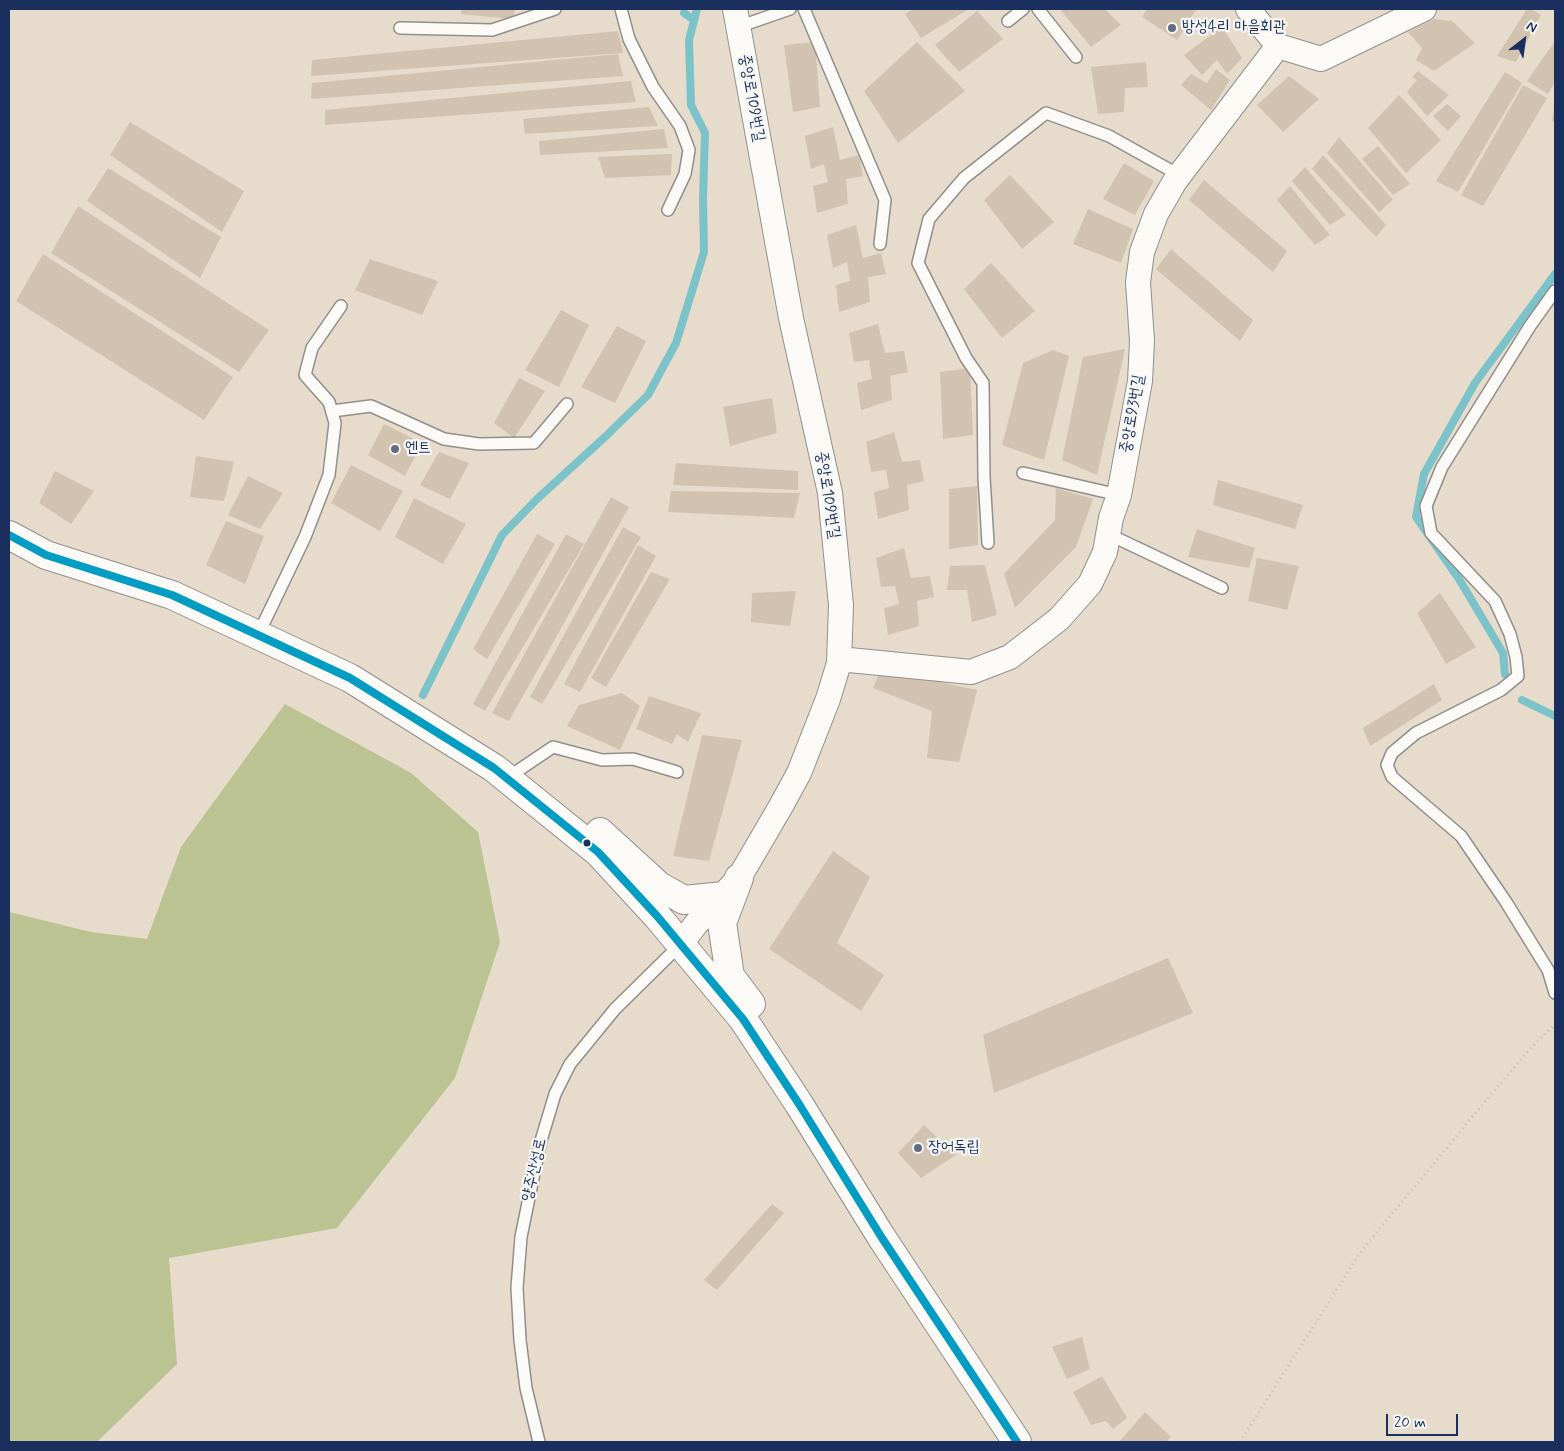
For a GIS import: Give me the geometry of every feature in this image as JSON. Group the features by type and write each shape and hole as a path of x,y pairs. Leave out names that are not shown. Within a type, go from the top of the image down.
{"street":[{"path":"1248,9 1278,46 1321,59 1424,9"},
{"name":"중앙로109번길","path":"681,944 696,924 731,887 800,773 828,699 839,663 840,605 830,493 791,318 737,18"},
{"name":"중앙로93번길","path":"839,659 971,672 1010,657 1059,619 1090,584 1104,552 1119,495 1140,380 1142,340 1138,282 1142,252 1156,214 1180,175 1278,46"},
{"path":"13,541 46,555 172,595 350,678 494,768 598,852 657,916 743,1020 882,1238 1016,1442"},
{"path":"529,796 590,822 659,886 684,900 731,887 722,924 730,976 763,1024 790,1074 790,1091"}],"lane":[{"path":"400,28 492,30 555,9"},
{"path":"621,9 629,39 653,87 680,126 689,150 684,174 668,210"},
{"path":"737,18 790,9"},
{"path":"804,9 884,200 880,244"},
{"path":"1008,21 1023,9"},
{"path":"1038,9 1076,57"},
{"path":"988,542 984,477 983,383 966,358 918,263 929,219 964,178 1046,113 1109,136 1180,175"},
{"path":"1555,291 1530,326 1442,467 1426,506 1431,533 1495,601 1510,634 1516,656 1518,676 1501,690 1416,733 1392,752 1387,765 1392,776 1399,783 1461,836 1506,902 1548,970 1555,993"},
{"path":"258,635 305,537 329,475 335,422 329,402 305,375 312,348 341,306"},
{"path":"332,411 371,406 444,439 479,444 534,444 567,404"},
{"path":"1023,473 1119,495"},
{"path":"1108,534 1222,588"},
{"path":"506,778 553,746 602,760 633,759 677,772"},
{"name":"양주산성로","path":"539,1442 525,1378 520,1340 517,1288 521,1237 540,1144 555,1094 570,1064 615,1009 681,944"}],"path":[{"path":"1240,1442 1362,1250 1488,1098 1529,1050 1555,1024"}],"green space":[{"path":"285,704 411,773 478,832 500,942 455,1078 337,1228 169,1258 177,1364 97,1442 9,1442 9,912 91,932 147,939 181,847"}],"building":[{"path":"462,9 515,9 513,19 461,14"},
{"path":"913,9 969,9 921,38 905,14"},
{"path":"1060,9 1105,9 1121,25 1091,47"},
{"name":"방성4리 마을회관","path":"1147,9 1196,10 1177,40 1142,17"},
{"path":"1527,9 1531,9 1541,15 1516,62 1497,56"},
{"path":"977,11 1003,39 959,72 935,45"},
{"path":"1434,19 1452,21 1475,43 1434,71 1416,60 1422,48 1408,32"},
{"path":"1222,27 1242,58 1227,74 1217,60 1202,75 1184,55"},
{"path":"618,31 623,53 311,76 312,60"},
{"path":"1555,41 1555,82 1548,94 1527,81"},
{"path":"815,42 820,107 793,112 784,45"},
{"path":"917,42 965,91 898,143 864,91"},
{"path":"618,54 623,76 311,99 312,83"},
{"path":"1146,62 1148,87 1125,88 1124,112 1098,114 1091,67"},
{"path":"1216,69 1230,80 1211,110 1181,85 1191,74 1207,83"},
{"path":"1418,71 1449,95 1427,116 1407,92 1417,80 1412,77"},
{"path":"1505,72 1522,83 1458,192 1436,181"},
{"path":"1289,76 1319,99 1283,132 1257,105"},
{"path":"631,81 636,102 325,125 325,110"},
{"path":"1523,85 1547,98 1483,206 1461,195"},
{"path":"1399,95 1441,140 1406,173 1368,128"},
{"path":"1447,104 1461,116 1448,131 1433,116"},
{"path":"649,107 658,126 525,134 523,119"},
{"path":"1555,107 1555,123 1552,121"},
{"path":"130,122 244,191 222,232 110,155"},
{"path":"833,127 840,160 859,155 863,176 846,179 848,204 817,213 813,186 828,182 824,164 811,169 805,136"},
{"path":"664,129 668,148 540,155 539,141"},
{"path":"1339,137 1393,200 1379,212 1327,153"},
{"path":"1378,146 1410,184 1393,195 1362,159"},
{"path":"672,154 671,175 605,178 598,157"},
{"path":"1323,155 1386,225 1376,237 1312,169"},
{"path":"1124,163 1154,181 1135,215 1103,199"},
{"path":"1305,167 1346,215 1330,225 1292,181"},
{"path":"108,168 221,237 200,278 87,201"},
{"path":"1010,175 1054,222 1022,249 984,200"},
{"path":"1204,180 1287,251 1273,272 1189,200"},
{"path":"1290,186 1330,235 1315,245 1277,200"},
{"path":"78,206 269,330 239,372 51,253"},
{"path":"1088,209 1133,229 1121,263 1073,244"},
{"path":"856,225 863,258 881,253 886,274 868,277 870,302 839,312 836,285 850,281 847,262 833,268 827,235"},
{"path":"1171,249 1253,320 1240,341 1156,269"},
{"path":"43,254 233,377 204,420 16,301"},
{"path":"370,259 438,281 422,315 355,290"},
{"path":"991,263 1035,311 1002,338 964,289"},
{"path":"561,310 589,325 559,387 525,370"},
{"path":"878,324 885,353 904,351 908,372 890,376 892,400 861,410 857,383 872,379 869,360 854,362 849,333"},
{"path":"617,326 646,341 615,403 581,387"},
{"path":"1125,349 1097,475 1062,460 1083,357"},
{"path":"1053,350 1069,356 1044,460 1002,445 1023,363"},
{"path":"970,368 973,435 943,439 940,372"},
{"path":"519,378 545,391 514,438 494,423"},
{"path":"772,398 777,433 730,446 723,407"},
{"name":"엔트","path":"384,424 422,443 405,476 368,455"},
{"path":"894,432 902,462 920,460 924,481 907,485 909,510 878,519 874,492 889,488 886,470 871,472 866,442"},
{"path":"439,452 469,463 450,499 420,485"},
{"path":"196,456 234,462 224,501 190,497"},
{"path":"676,463 798,471 798,490 673,485"},
{"path":"351,465 403,491 380,531 331,503"},
{"path":"55,471 94,491 71,524 39,503"},
{"path":"248,476 283,493 260,529 228,515"},
{"path":"1218,480 1303,505 1295,529 1213,505"},
{"path":"977,486 978,545 949,549 949,489"},
{"path":"1056,488 1093,499 1076,547 1015,608 1004,574 1055,520"},
{"path":"671,491 800,493 794,518 668,512"},
{"path":"611,497 629,507 509,721 492,713"},
{"path":"414,498 466,524 443,564 395,537"},
{"path":"226,521 264,536 245,584 206,565"},
{"path":"623,527 641,537 542,704 530,697"},
{"path":"1197,529 1255,548 1249,568 1188,557"},
{"path":"537,534 555,544 487,659 473,649"},
{"path":"566,534 584,544 485,711 473,704"},
{"path":"638,545 656,556 580,692 564,684"},
{"path":"904,548 911,578 930,576 934,597 917,601 919,626 888,635 884,608 899,604 895,586 881,587 876,558"},
{"path":"1257,558 1299,566 1287,610 1248,601"},
{"path":"985,565 997,615 972,622 967,590 947,590 950,566"},
{"path":"651,572 670,579 606,687 591,678"},
{"path":"796,591 790,626 751,622 752,593"},
{"path":"1440,593 1476,647 1446,664 1417,613"},
{"path":"881,669 977,690 959,762 927,758 932,711 873,688"},
{"path":"1434,684 1442,700 1370,746 1363,728"},
{"path":"622,693 640,706 620,750 567,726 579,705"},
{"path":"649,696 701,713 688,742 677,734 672,744 636,729"},
{"path":"702,735 742,740 709,861 673,856"},
{"path":"833,851 870,877 837,943 884,975 861,1011 769,949"},
{"path":"1168,958 1193,1013 994,1093 983,1035"},
{"path":"924,1125 956,1155 921,1178 898,1153"},
{"path":"772,1204 784,1213 717,1290 704,1280"},
{"path":"1082,1337 1090,1369 1067,1379 1052,1347"},
{"path":"1102,1376 1127,1418 1113,1429 1106,1421 1091,1425 1073,1392"},
{"path":"1145,1412 1171,1437 1166,1442 1119,1442"}],"waterway":[{"path":"423,695 502,535 537,499 648,395 676,343 704,252 705,133 691,105 689,40 697,9"},
{"path":"684,13 694,20"},
{"path":"1505,674 1503,653 1459,579 1416,517 1424,474 1475,383 1555,274"},
{"path":"1522,700 1555,716"}],"transit line":[{"path":"9,535 46,555 172,595 350,678 494,768 598,852 657,916 743,1019 799,1104 882,1238 1017,1442"}],"place":[{"name":"방성4리 마을회관","path":"1172,28"},
{"name":"엔트","path":"395,449"},
{"name":"장어독립","path":"918,1148"}]}
